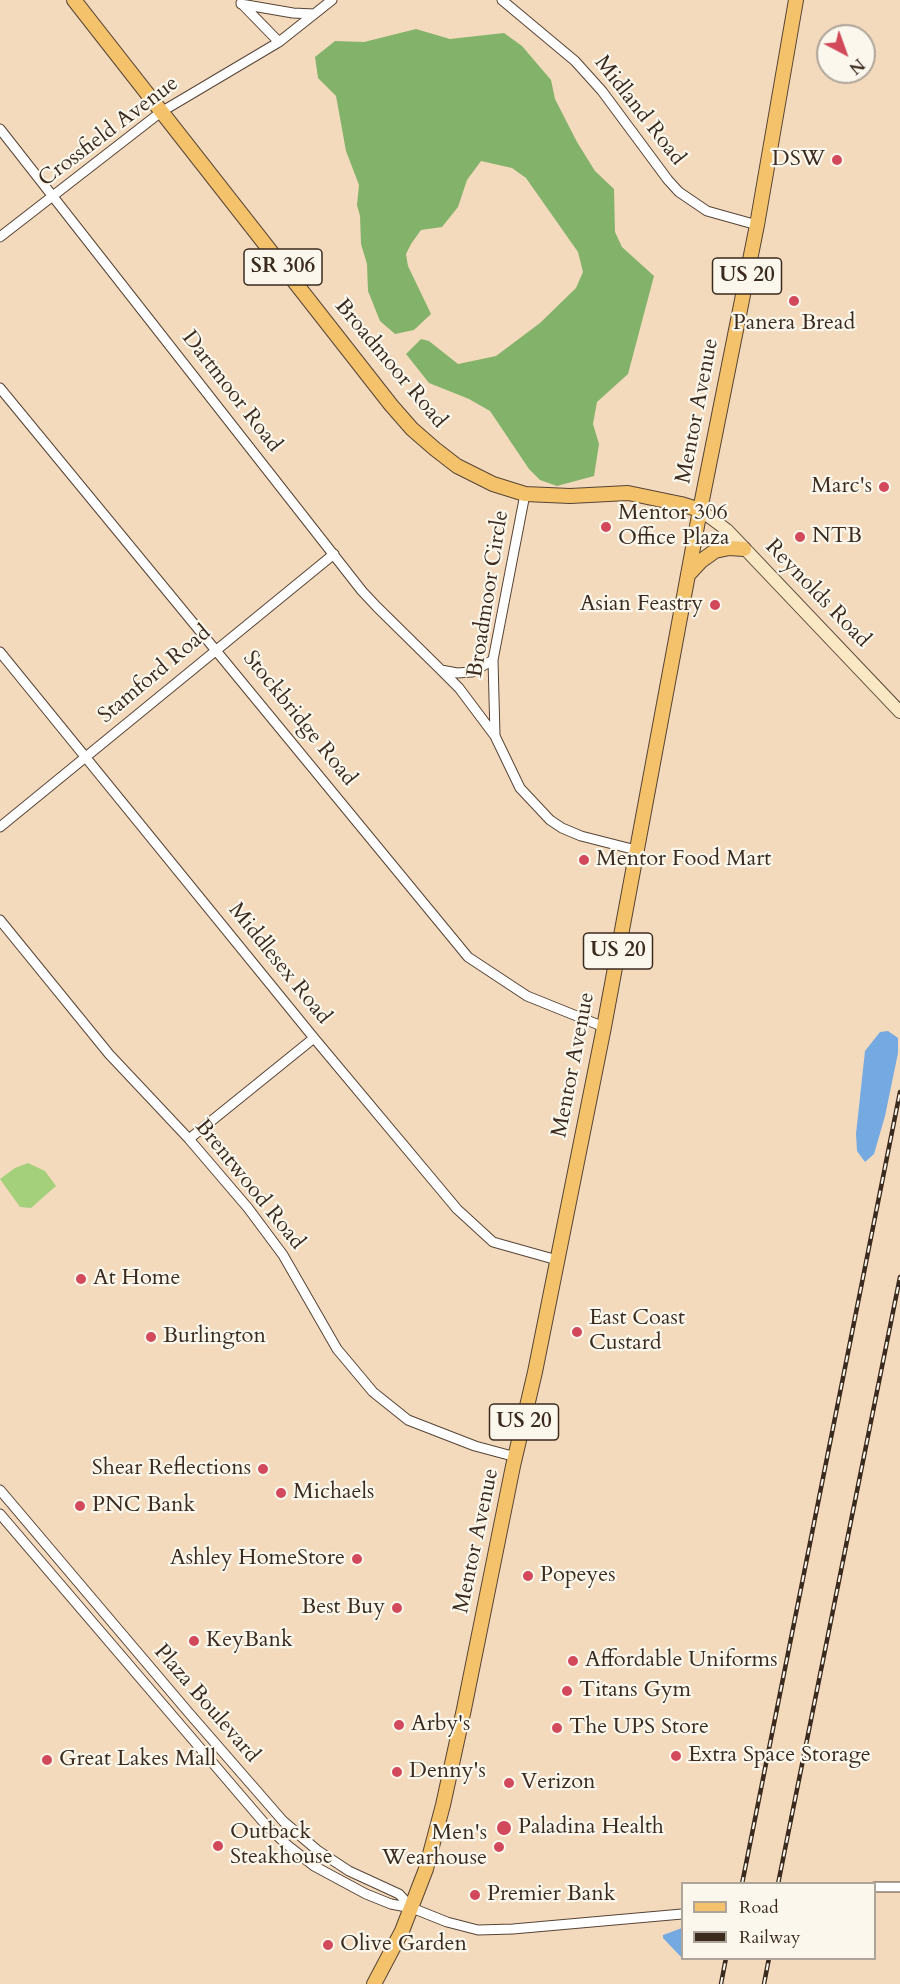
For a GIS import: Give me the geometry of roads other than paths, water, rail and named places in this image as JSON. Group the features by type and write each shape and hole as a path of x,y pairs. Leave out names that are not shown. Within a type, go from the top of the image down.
{"main road":[{"name":"Broadmoor Road","path":"74,0 412,429 457,466 493,484 525,494 570,496 628,493 700,510"},
{"name":"Mentor Avenue","path":"374,1984 412,1908 433,1846 445,1795 604,1027 700,510 756,225 796,0"},
{"name":"Reynolds Road","path":"700,510 719,523 900,712"},
{"path":"688,575 701,561 715,551 729,548 744,549"}],"street":[{"name":"Crossfield Avenue","path":"0,237 161,112 279,42 332,0"},
{"name":"Midland Road","path":"502,0 576,61 602,91 679,192 707,211 756,225"},
{"path":"240,2 293,13 314,14"},
{"path":"240,2 279,42"},
{"name":"Dartmoor Road","path":"0,129 377,607 459,688 495,736 520,788 550,820 562,828 581,836 636,850"},
{"name":"Stockbridge Road","path":"0,387 468,957 527,996 604,1027"},
{"name":"Broadmoor Circle","path":"495,736 493,660 525,494"},
{"name":"Stamford Road","path":"0,827 334,554"},
{"name":"Middlesex Road","path":"0,652 314,1038 457,1209 493,1242 556,1260"},
{"path":"441,670 457,673 472,672 493,660"},
{"name":"Brentwood Road","path":"0,920 109,1054 189,1139 248,1208 283,1255 337,1349 373,1392 408,1420 475,1446 516,1457"},
{"path":"189,1139 314,1038"},
{"name":"Plaza Boulevard","path":"0,1490 283,1821 317,1850 349,1871 399,1894 412,1908"},
{"name":"Plaza Boulevard","path":"0,1514 272,1831 306,1861 332,1877 374,1898 478,1930 543,1927 681,1914"},
{"path":"876,1887 900,1887"}],"water":[{"path":"888,1031 898,1038 898,1053 885,1116 874,1154 865,1162 857,1151 856,1134 865,1051 880,1032"},
{"path":"681,1928 681,1957 663,1938 663,1935"}],"railway":[{"path":"742,1882 900,1092"},
{"path":"778,1882 900,1277"},
{"path":"721,1984 726,1960"},
{"path":"764,1984 769,1960"}],"place":[{"name":"DSW","path":"837,160"},
{"name":"Panera Bread","path":"794,301"},
{"name":"Marc's","path":"884,487"},
{"name":"Mentor 306 Office Plaza","path":"606,527"},
{"name":"NTB","path":"800,537"},
{"name":"Asian Feastry","path":"715,605"},
{"name":"Mentor Food Mart","path":"584,860"},
{"name":"At Home","path":"81,1279"},
{"name":"East Coast Custard","path":"577,1332"},
{"name":"Burlington","path":"151,1337"},
{"name":"Shear Reflections","path":"263,1469"},
{"name":"Michaels","path":"281,1493"},
{"name":"PNC Bank","path":"80,1506"},
{"name":"Ashley HomeStore","path":"357,1559"},
{"name":"Popeyes","path":"528,1576"},
{"name":"Best Buy","path":"397,1608"},
{"name":"KeyBank","path":"194,1641"},
{"name":"Affordable Uniforms","path":"573,1661"},
{"name":"Titans Gym","path":"567,1691"},
{"name":"Arby's","path":"399,1725"},
{"name":"The UPS Store","path":"557,1728"},
{"name":"Extra Space Storage","path":"676,1756"},
{"name":"Great Lakes Mall","path":"47,1760"},
{"name":"Denny's","path":"397,1772"},
{"name":"Verizon","path":"509,1783"},
{"name":"Paladina Health","path":"504,1828"},
{"name":"Outback Steakhouse","path":"218,1846"},
{"name":"Men's Wearhouse","path":"499,1847"},
{"name":"Premier Bank","path":"475,1895"},
{"name":"Olive Garden","path":"328,1945"}]}
